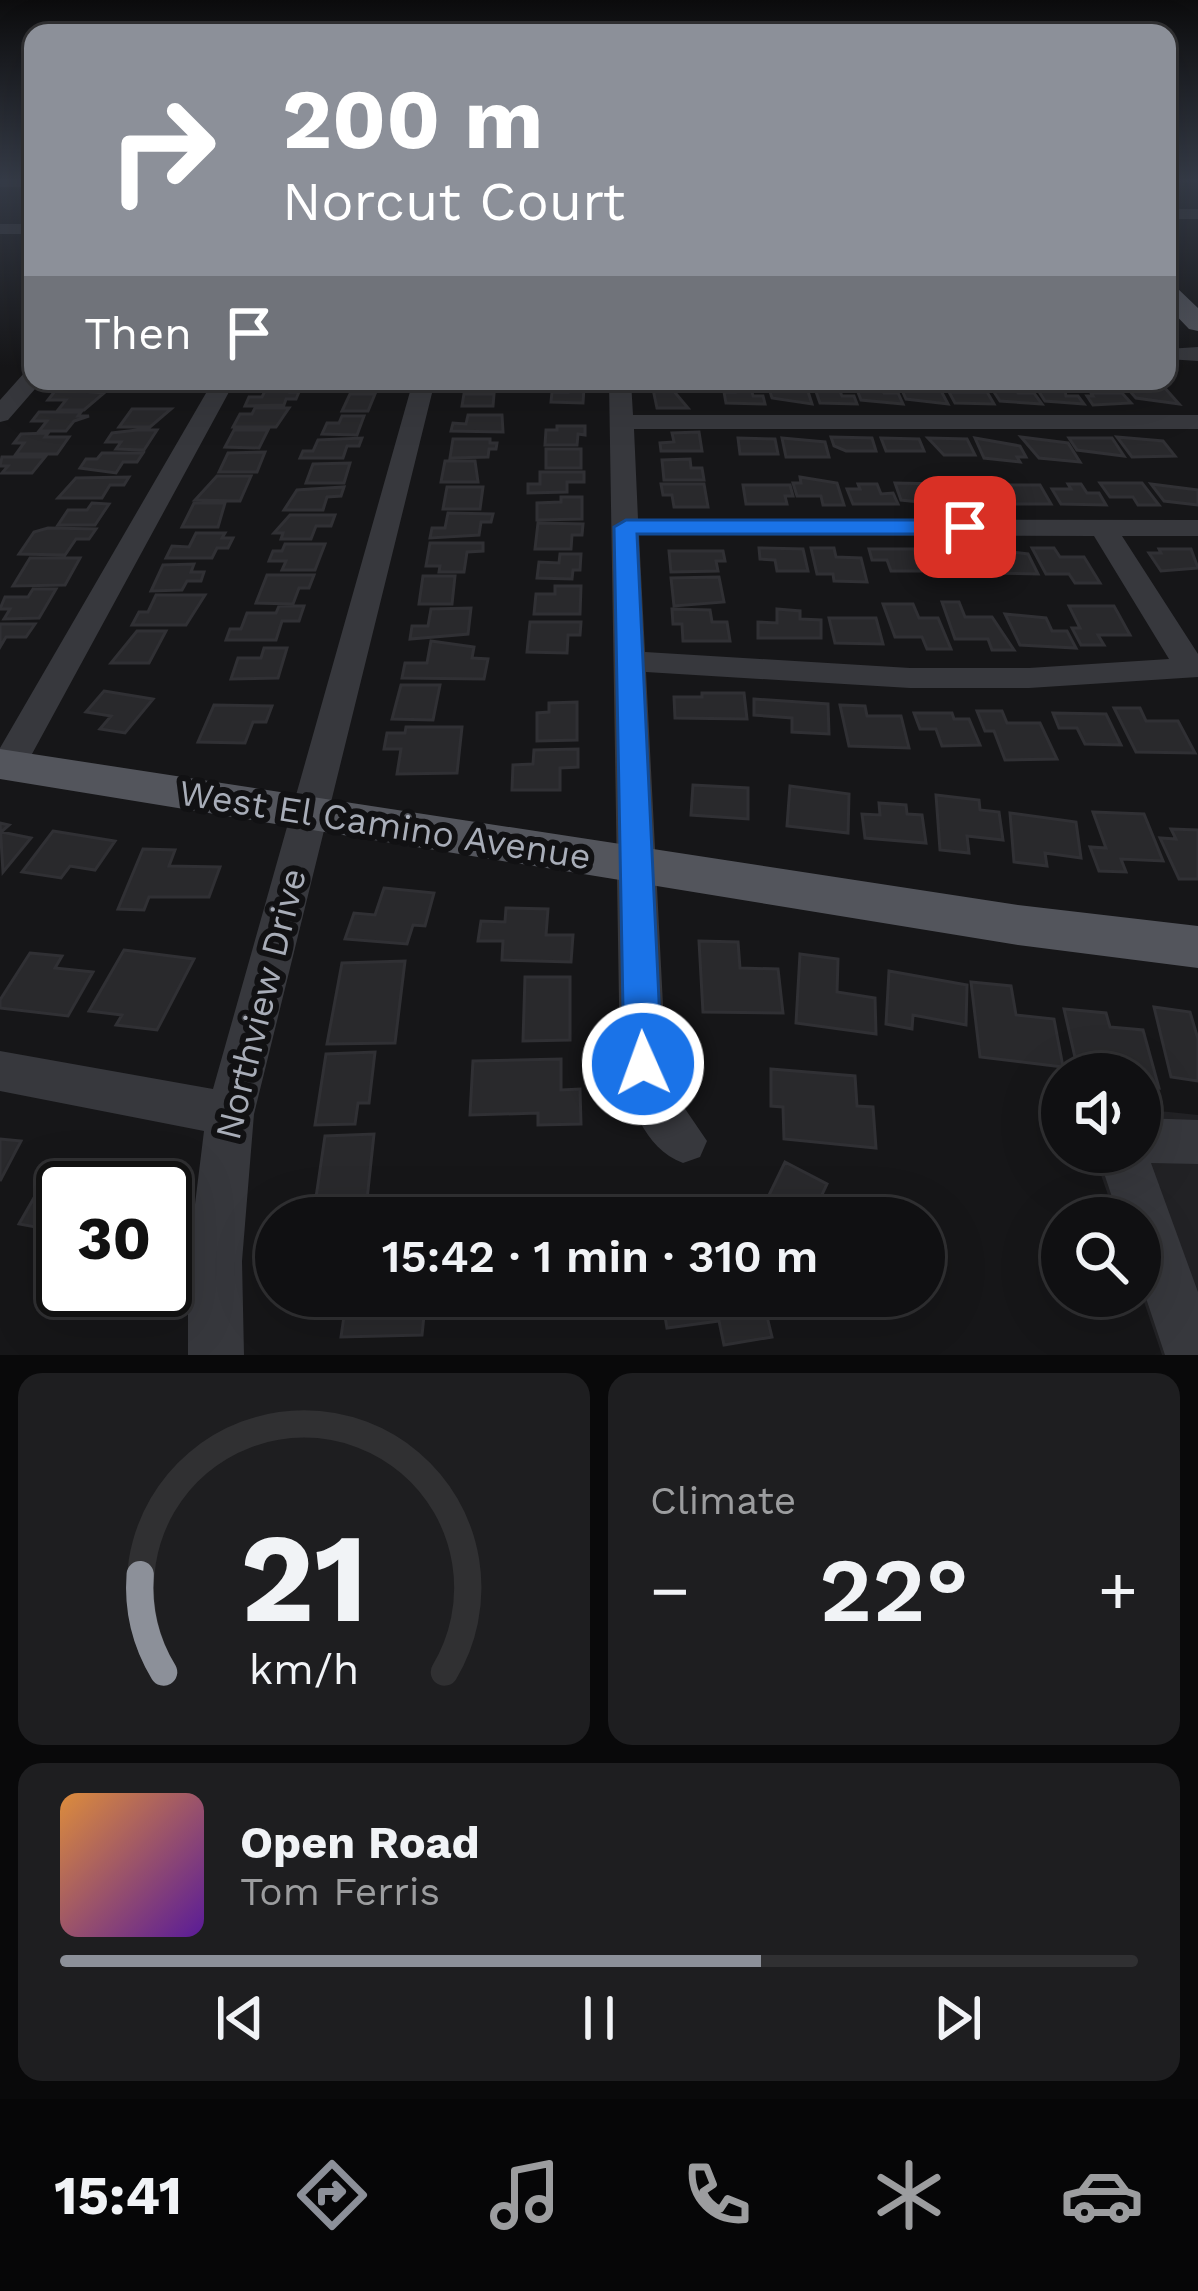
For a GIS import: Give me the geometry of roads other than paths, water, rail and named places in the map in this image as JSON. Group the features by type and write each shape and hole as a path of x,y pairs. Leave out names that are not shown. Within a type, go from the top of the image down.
{"main road":[{"path":"1176,301 1198,323"},
{"name":"West El Camino Avenue","path":"4,765 1018,925 1198,947"}],"street":[{"path":"0,416 24,388"},
{"path":"4,765 219,390"},
{"name":"Northview Drive","path":"216,1355 215,1261 230,1114 422,390"},
{"path":"620,390 646,1084 666,1123 683,1141"},
{"path":"622,422 1198,422"},
{"path":"626,527 1198,528"},
{"path":"631,661 910,678 1029,678 1194,667 1102,528"},
{"path":"0,1070 230,1114"},
{"path":"1161,1141 1198,1142"},
{"path":"1129,1173 1193,1355"}]}
